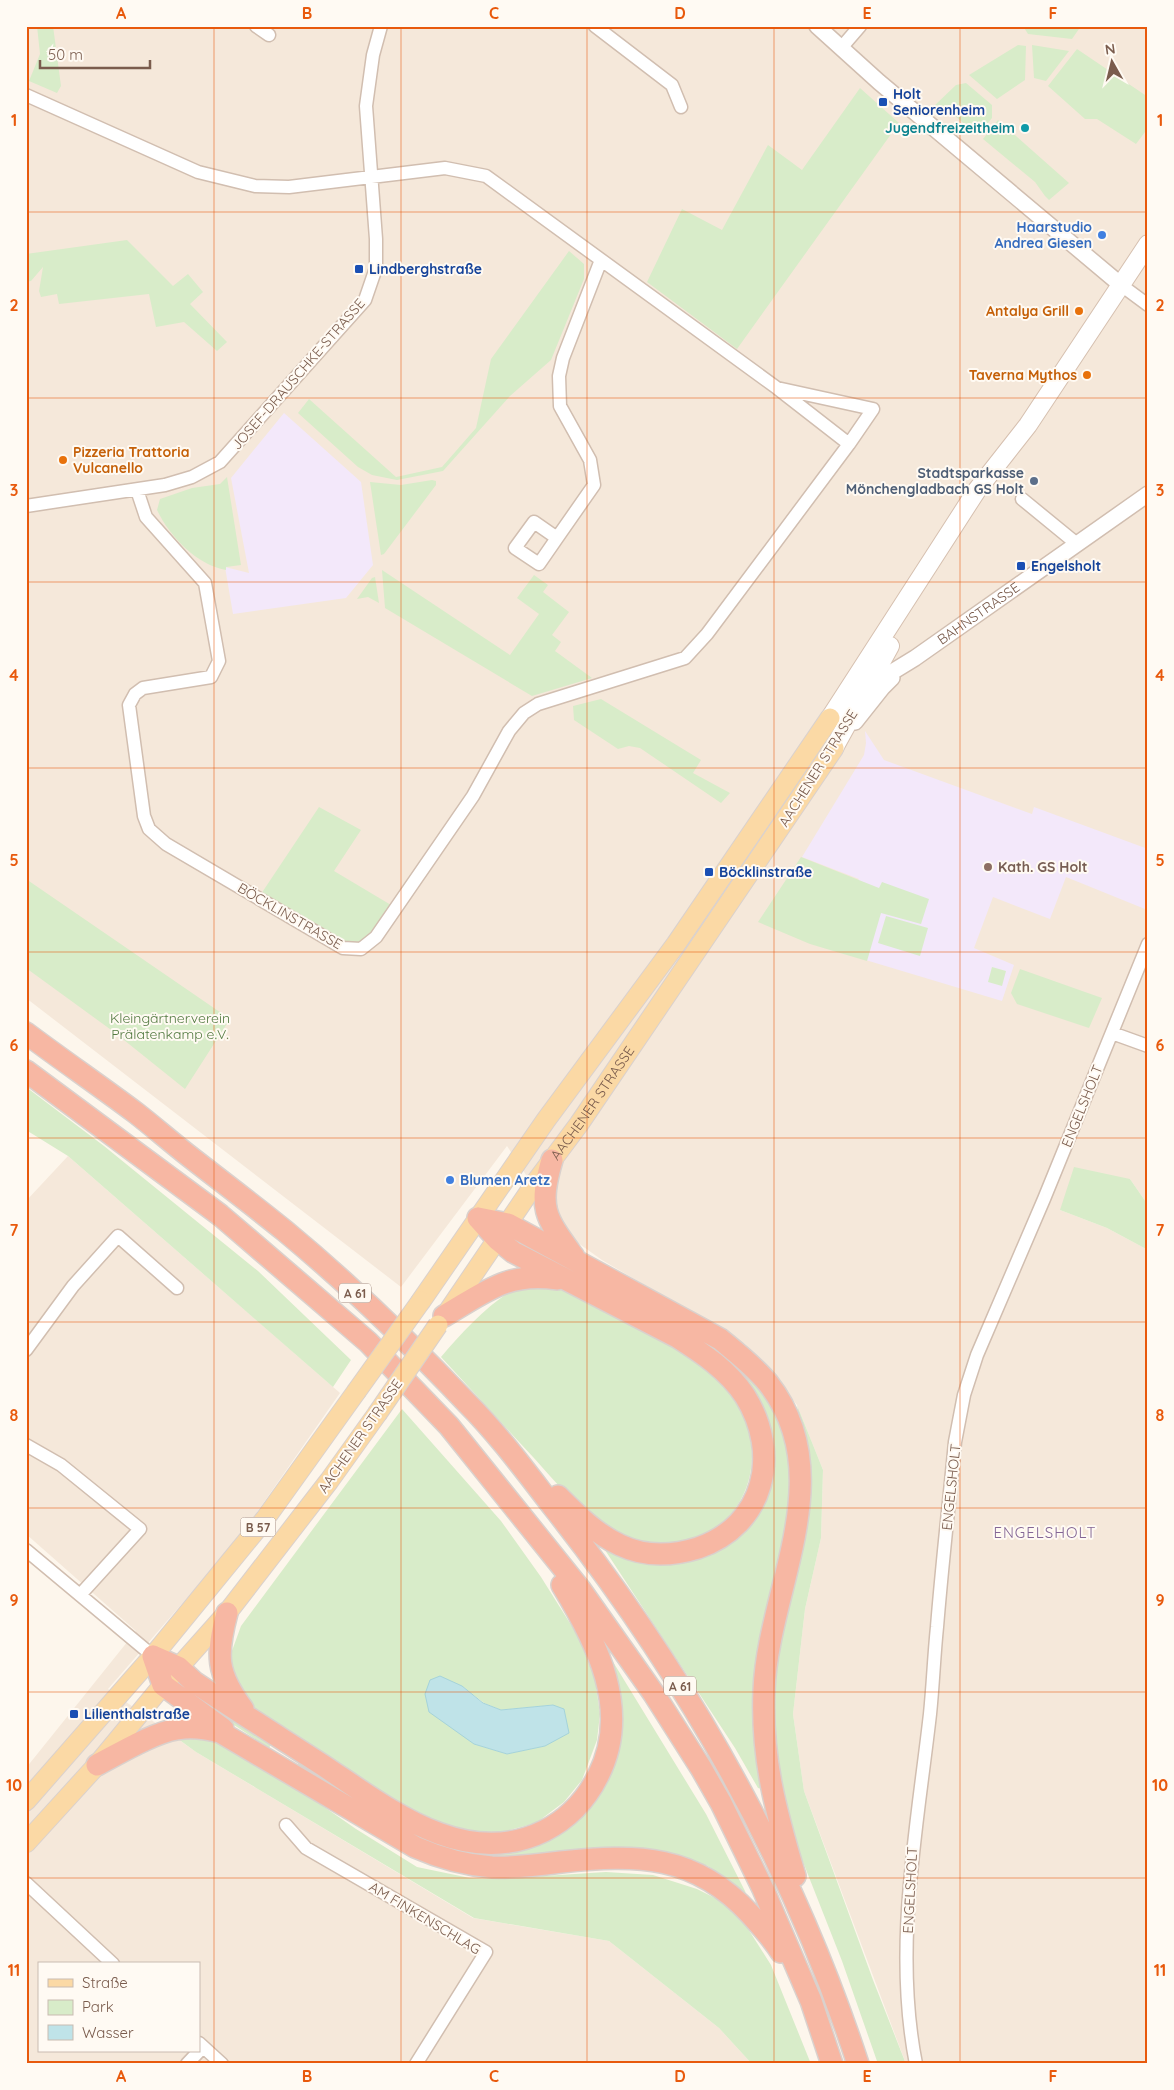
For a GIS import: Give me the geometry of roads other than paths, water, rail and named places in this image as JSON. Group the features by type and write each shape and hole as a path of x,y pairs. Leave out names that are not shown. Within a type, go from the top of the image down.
{"highway":[{"name":"A 61","path":"26,1033 139,1115 286,1232 357,1295 455,1391 507,1448 575,1535 664,1659 712,1739 754,1814 816,1947 858,2064"},
{"name":"A 61","path":"26,1071 220,1215 368,1342 449,1426 580,1589 654,1694 701,1768 721,1803 763,1889 811,2001 832,2064"},
{"path":"552,1160 543,1196 544,1208 548,1220 578,1263"},
{"path":"478,1218 503,1232 578,1263 720,1340 744,1358 767,1382 787,1416 795,1440 799,1464 799,1515 766,1660 763,1741 766,1765 781,1828 816,1947"},
{"path":"503,1232 513,1252 677,1337 714,1362 735,1383 751,1408 762,1437 763,1472 754,1502 746,1516 735,1528 713,1542 679,1553 648,1553 622,1546 594,1530 507,1448"},
{"path":"441,1321 495,1287 519,1278 538,1276 556,1279 576,1286"},
{"path":"152,1656 178,1667 194,1682 396,1814 440,1835 478,1844 509,1842 532,1837 564,1819 592,1787 608,1752 612,1712 606,1675 584,1621 509,1500"},
{"path":"227,1613 219,1642 221,1669 234,1697 249,1717"},
{"path":"152,1656 163,1685 256,1753"},
{"path":"97,1765 142,1742 176,1729 199,1727 220,1732 415,1847 437,1857 464,1864 492,1867 522,1867 582,1861 636,1859 662,1862 701,1874 727,1890 773,1939 811,2001"}],"main road":[{"name":"AACHENER STRASSE","path":"26,1843 97,1765 178,1667 227,1613 329,1481 377,1414 644,1029 834,748 925,588 999,478 1014,446 1148,244"},
{"name":"AACHENER STRASSE","path":"26,1801 152,1656 265,1519 421,1301 546,1120 676,944 830,718 977,490 999,461 1014,446"}],"street":[{"path":"256,26 269,35"},
{"name":"JOSEF-DRAUSCHKE-STRASSE","path":"26,506 165,485 192,477 220,462 365,300 376,268 376,239 366,106 373,55 382,26"},
{"path":"595,26 672,85 681,107"},
{"path":"817,26 912,110 1052,228 1148,305"},
{"path":"841,48 860,26"},
{"path":"26,95 198,172 255,186 289,187 445,168 486,176 777,388 848,444 873,410 777,388"},
{"path":"557,538 594,485 590,460 560,406 559,376 563,358 601,260"},
{"name":"BÖCKLINSTRASSE","path":"137,490 146,517 205,582 219,662 211,677 143,688 135,694 129,705 144,816 149,828 166,844 343,948 361,948 376,937 473,796 509,731 524,712 538,704 686,658 707,634 848,444"},
{"name":"BAHNSTRASSE","path":"830,718 868,686 904,665 1148,494"},
{"path":"1022,499 1077,544"},
{"name":"BAHNSTRASSE","path":"834,748 882,688 904,665"},
{"name":"ENGELSHOLT","path":"916,2064 908,2016 908,1917 913,1841 930,1713 954,1442 964,1395 977,1355 1044,1199 1148,944"},
{"path":"1112,1033 1148,1046"},
{"path":"26,1350 74,1286 118,1236 177,1288"},
{"path":"26,1445 61,1465 140,1529 80,1595"},
{"path":"26,1550 152,1656"},
{"name":"AM FINKENSCHLAG","path":"286,1825 306,1848 486,1952 416,2064"},
{"path":"26,1883 111,1962"},
{"path":"201,2045 222,2064"},
{"path":"187,2064 196,2052"}],"water":[{"path":"440,1676 462,1686 483,1703 501,1710 553,1705 564,1709 569,1733 545,1746 507,1754 474,1744 429,1712 425,1694 430,1680"}],"place":[{"name":"Holt Seniorenheim","path":"883,102"},
{"name":"Jugendfreizeitheim","path":"1025,128"},
{"name":"Haarstudio Andrea Giesen","path":"1102,235"},
{"name":"Lindberghstraße","path":"359,269"},
{"name":"Antalya Grill","path":"1079,311"},
{"name":"Taverna Mythos","path":"1087,375"},
{"name":"Pizzeria Trattoria Vulcanello","path":"63,460"},
{"name":"Stadtsparkasse Mönchengladbach GS Holt","path":"1034,481"},
{"name":"Engelsholt","path":"1021,566"},
{"name":"Kath. GS Holt","path":"988,867"},
{"name":"Böcklinstraße","path":"709,872"},
{"name":"Blumen Aretz","path":"450,1180"},
{"name":"Lilienthalstraße","path":"74,1714"}],"district":[{"name":"ENGELSHOLT","path":"1045,1532"}],"park label":[{"name":"Kleingärtnerverein Prälatenkamp e.V.","path":"170,1026"}]}
